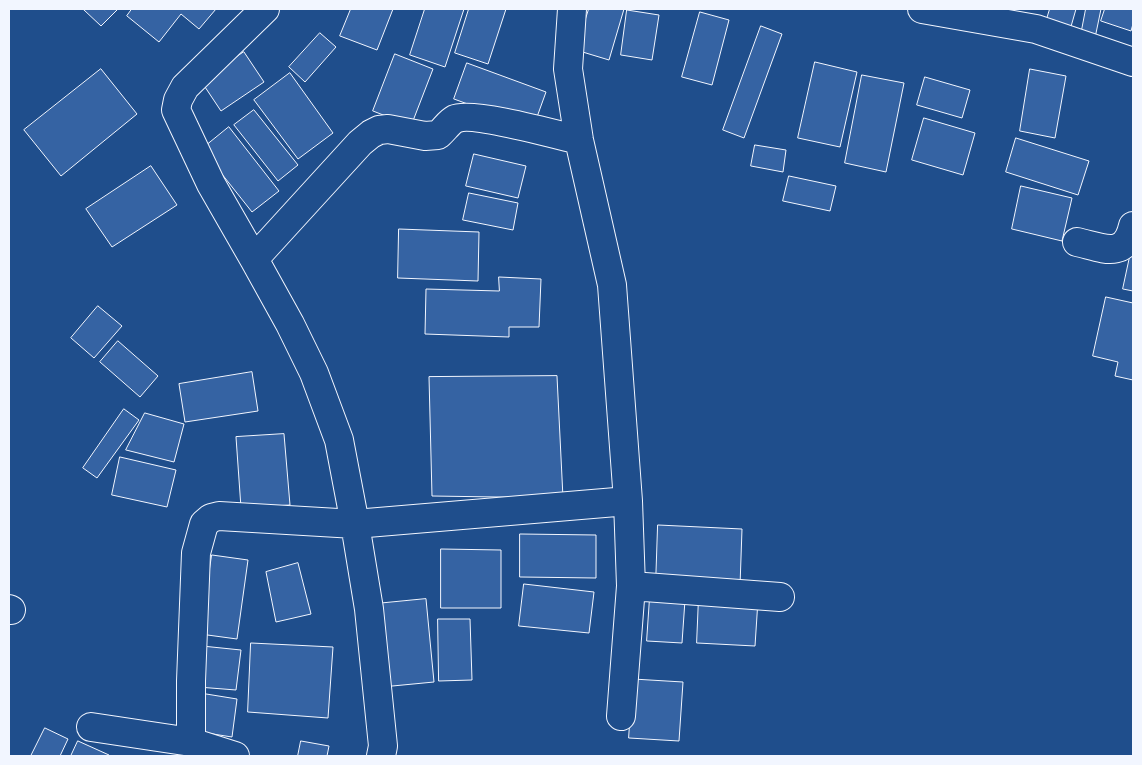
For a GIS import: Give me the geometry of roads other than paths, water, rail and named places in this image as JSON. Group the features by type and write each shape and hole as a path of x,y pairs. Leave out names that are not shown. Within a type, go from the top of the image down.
{"street":[{"path":"266,9 185,87 178,100 176,110 211,184 290,324 320,390 339,440 369,609 383,746 381,756"},
{"path":"572,9 568,69 579,140 612,285 628,501 631,586 621,716"},
{"path":"922,9 1038,19 1133,62"},
{"path":"254,259 360,143 379,130 388,129 426,136 438,135 453,119 468,116 527,127 579,140"},
{"path":"1077,242 1113,250 1127,243 1133,226"},
{"path":"191,742 191,681 196,553 204,524 211,518 219,516 355,524 628,501"},
{"path":"631,586 780,597"},
{"path":"91,727 191,742 235,756"}]}
